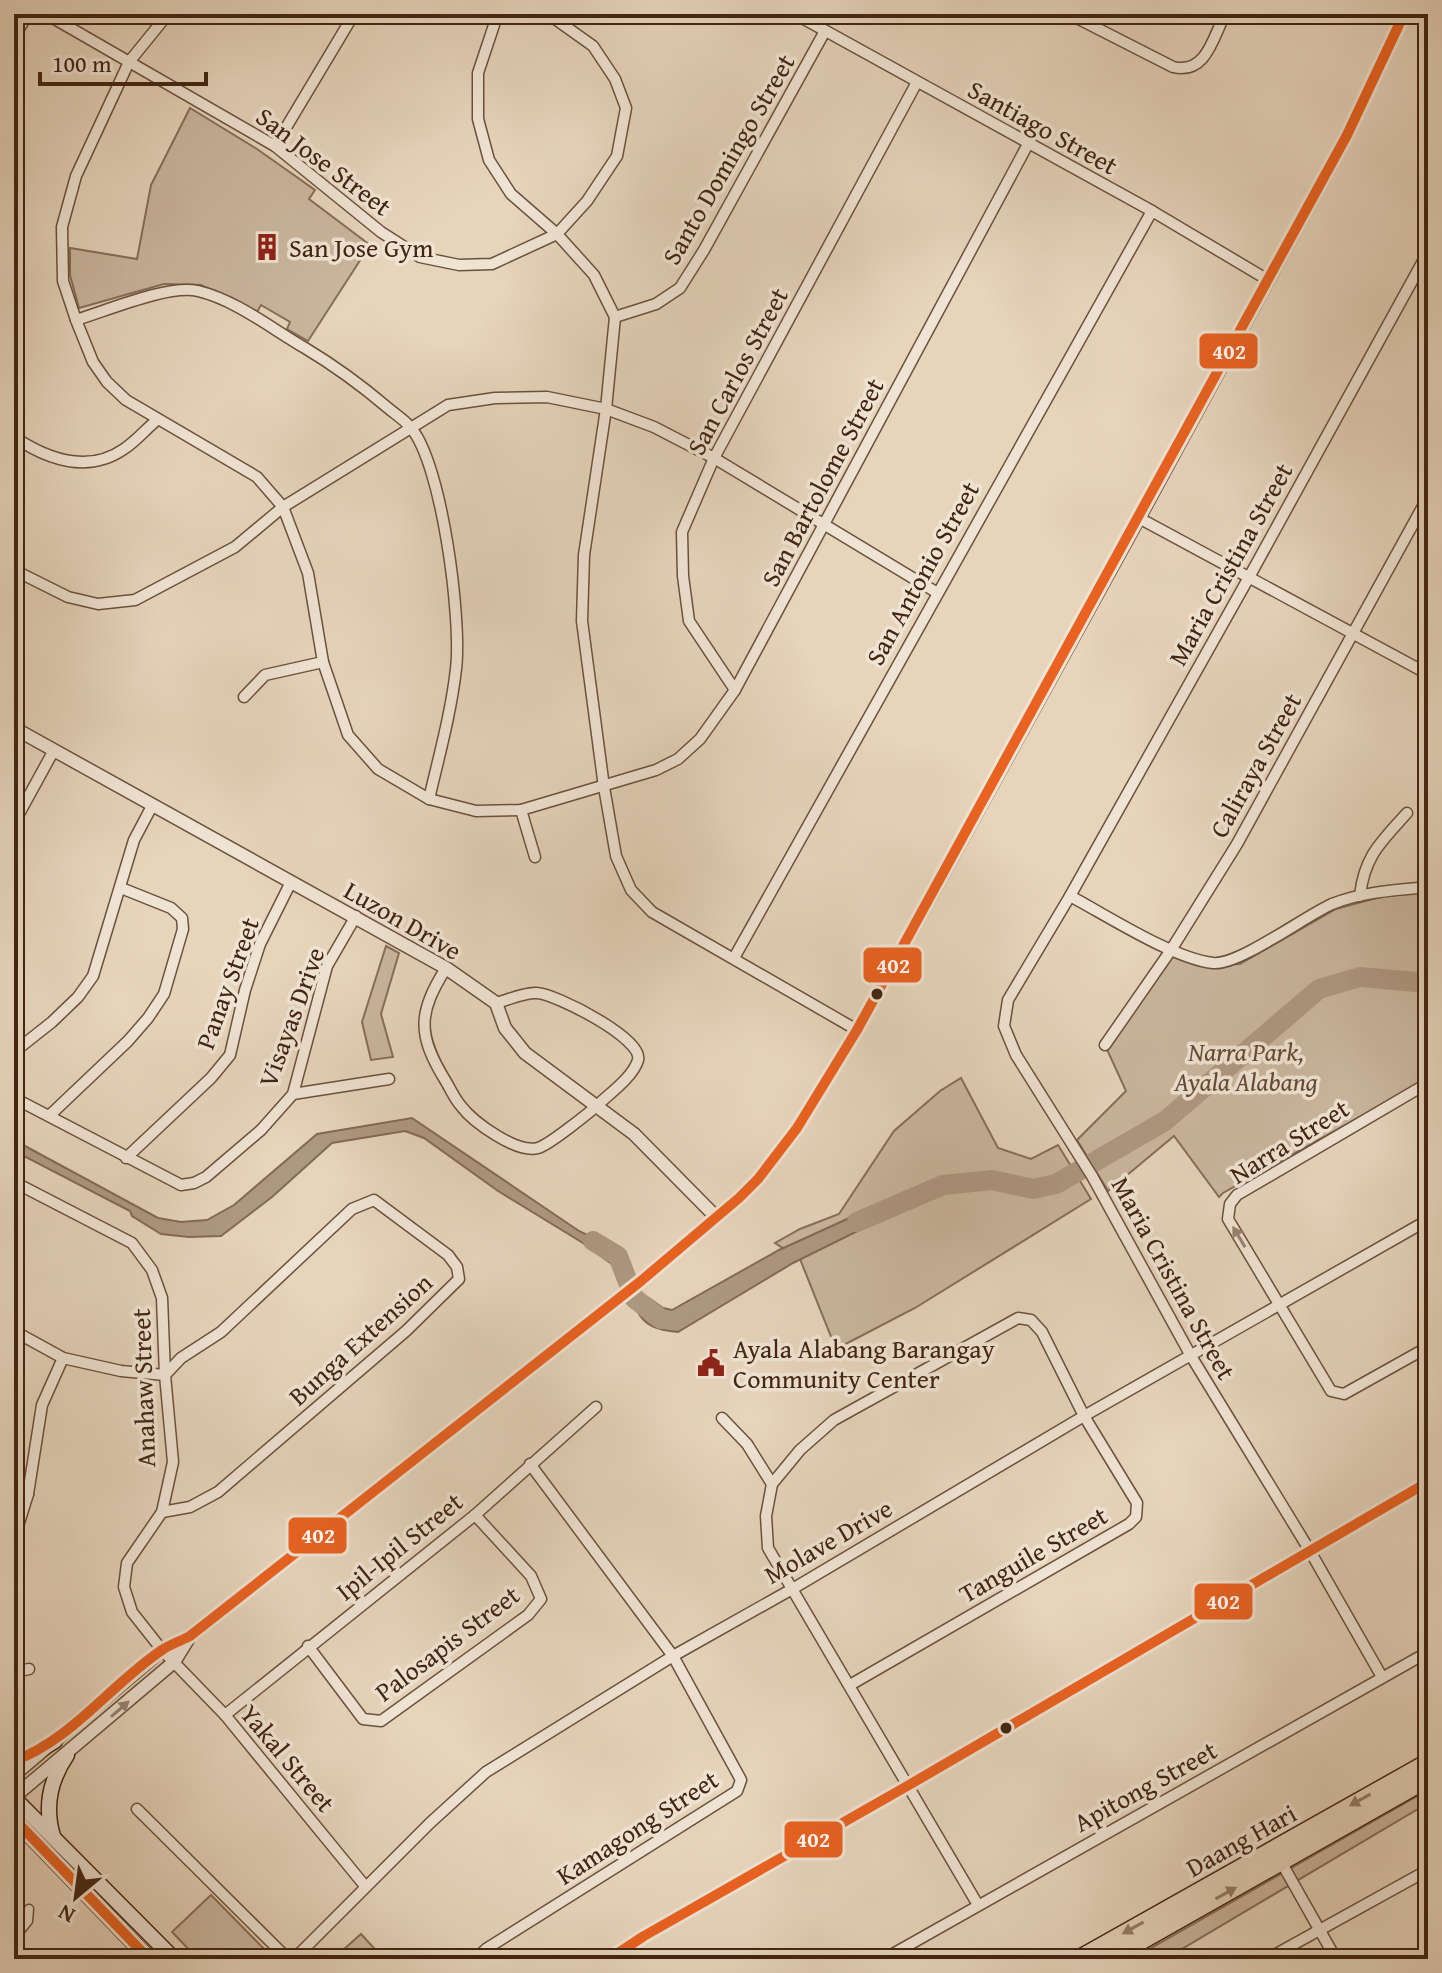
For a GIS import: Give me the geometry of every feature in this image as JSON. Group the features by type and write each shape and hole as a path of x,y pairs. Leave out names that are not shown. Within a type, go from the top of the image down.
{"main road":[{"path":"14,1761 30,1756 55,1741"},
{"path":"54,1840 48,1813 49,1797 58,1768 67,1755"},
{"name":"Daang Hari","path":"1110,1959 1428,1762"},
{"name":"Daang Hari","path":"1078,1959 1428,1779"},
{"path":"14,1797 174,1959"},
{"path":"14,1819 149,1959"}],"street":[{"path":"14,37 28,14"},
{"name":"San Jose Street","path":"46,14 275,146 381,232 420,257 459,265 492,264 557,234 587,201 617,156 626,108 615,79 593,46 548,14"},
{"path":"168,14 129,62 76,176 62,227 63,281 93,362 107,382 126,400 157,420 257,477 283,507"},
{"path":"275,146 354,14"},
{"path":"502,14 495,22 478,73 478,119 489,160 511,194 557,234 594,275 615,317 606,409 584,555 582,621 616,856 631,890 652,912 857,1030"},
{"name":"Santiago Street","path":"795,14 1152,211 1268,280"},
{"path":"1069,14 1173,67 1183,69 1202,62 1225,14"},
{"path":"14,1775 162,1650 190,1636 641,1281 758,1179 789,1138 857,1030 1347,135 1404,14"},
{"name":"Santo Domingo Street","path":"615,317 656,304 680,288 825,31"},
{"name":"San Carlos Street","path":"735,690 689,621 683,576 682,532 714,458 917,82"},
{"name":"San Bartolome Street","path":"283,507 308,573 323,662 348,735 378,769 429,799 476,811 521,810 656,770 678,759 700,739 735,690 1028,144"},
{"name":"San Antonio Street","path":"734,958 936,592 1152,211"},
{"name":"Maria Cristina Street","path":"1382,1677 1310,1551 1191,1356 1092,1176 1016,1055 1004,1026 1008,1000 1248,579 1428,252"},
{"path":"76,320 165,292 196,290 224,300 349,375 411,428 423,450 438,495 449,557 456,631 457,665 452,699 429,799"},
{"path":"14,570 68,597 98,604 135,600 235,547 283,507 448,405 495,398 547,397 606,409 654,427 714,458 936,592"},
{"path":"14,437 33,449 75,464 103,460 125,449 157,420"},
{"name":"Caliraya Street","path":"1105,1045 1171,950 1237,844 1428,497"},
{"path":"1139,518 1428,674"},
{"path":"244,697 265,675 323,662"},
{"name":"Luzon Drive","path":"14,728 446,968 496,1003 505,1028 525,1053 634,1134 716,1217"},
{"path":"14,823 54,750"},
{"path":"14,1052 78,997 93,976 134,840 152,806"},
{"path":"521,810 535,857"},
{"path":"1360,896 1363,872 1381,842 1407,813"},
{"name":"Panay Street","path":"126,1158 211,1078 230,1055 245,990 260,944 291,882"},
{"path":"1070,896 1171,950 1215,964 1239,956 1333,904 1387,890 1428,887"},
{"path":"49,1116 128,1041 164,994 183,929 182,918 171,908 121,888"},
{"name":"Visayas Drive","path":"14,1098 181,1185 206,1177 261,1130 293,1094 327,966 356,916"},
{"path":"446,968 429,995 423,1025 433,1060 461,1107 498,1136 520,1147 538,1148 597,1106 639,1060 638,1049 623,1034 559,999 536,992 496,1003"},
{"path":"293,1094 389,1079"},
{"name":"Narra Street","path":"1279,1304 1228,1219 1230,1204 1237,1195 1428,1083"},
{"name":"Anahaw Street","path":"14,1182 132,1243 152,1270 162,1298 173,1462 162,1512 127,1563 124,1587 132,1612 162,1650"},
{"name":"Bunga Extension","path":"162,1512 190,1507 218,1492 406,1331 459,1279 457,1267 448,1255 374,1200 364,1202 352,1209 221,1332 181,1358 165,1375"},
{"name":"Molave Drive","path":"291,1959 486,1772 673,1656 1428,1220"},
{"path":"1279,1304 1331,1391 1338,1394 1344,1394 1428,1347"},
{"path":"978,1905 768,1548 766,1516 772,1484 800,1450 834,1420 1018,1318 1031,1320 1042,1332 1084,1416"},
{"path":"14,1331 63,1358 121,1371 165,1375"},
{"path":"14,1539 28,1494 42,1405 63,1358"},
{"name":"Ipil-Ipil Street","path":"225,1715 475,1515 596,1407"},
{"name":"Tanguile Street","path":"850,1685 1129,1524 1136,1517 1137,1503 1084,1416"},
{"path":"722,1418 747,1444 772,1484"},
{"name":"Kamagong Street","path":"476,1959 486,1949 737,1791 741,1780 673,1656 530,1464"},
{"path":"609,1959 1428,1482"},
{"path":"14,1487 28,1494"},
{"name":"Palosapis Street","path":"308,1646 363,1719 381,1721 528,1615 541,1599 531,1576 475,1515"},
{"path":"14,1797 174,1662 190,1636"},
{"name":"Yakal Street","path":"162,1650 225,1715 365,1886"},
{"name":"Apitong Street","path":"884,1959 1428,1652"},
{"path":"14,1665 20,1671 29,1669"},
{"path":"137,1809 291,1959"},
{"path":"1277,1856 1336,1959"},
{"path":"1267,1959 1428,1870"},
{"path":"14,1938 28,1921 29,1909"}],"green space":[{"path":"190,108 257,149 315,190 309,199 370,245 308,341 287,329 290,322 261,305 257,312 201,285 164,284 79,308 70,275 70,248 137,259 151,185"},
{"name":"Narra Park, Ayala Alabang","path":"1428,893 1428,1079 1219,1197 1174,1136 1108,1191 1077,1140 1126,1091 1105,1045 1173,951 1215,965 1240,964 1336,909 1384,896"},
{"path":"386,946 399,953 381,1014 393,1057 371,1060 362,1022"},
{"path":"961,1078 998,1148 1031,1159 1058,1145 1091,1199 915,1308 836,1349 800,1259 775,1243 800,1229 839,1214 894,1131 940,1091"},
{"path":"1428,1790 1428,1803 1165,1959 1132,1959"},
{"path":"211,1895 274,1959 198,1959 172,1932"},
{"path":"361,1934 384,1959 333,1959"}],"shaded area":[{"path":"412,1118 579,1231 611,1247 632,1279 622,1282 613,1265 583,1243 498,1191 424,1138 405,1131 332,1143 272,1197 221,1236 161,1234 132,1216 130,1211 14,1151 14,1140 158,1218 181,1222 207,1220 234,1205 317,1134"},
{"path":"878,1205 882,1219 793,1263 678,1332 652,1326 636,1308 649,1298 672,1310 779,1250"}],"waterway":[{"path":"857,1222 943,1185 992,1180 1033,1189 1056,1184 1165,1121 1319,989 1360,977 1428,983"},
{"path":"593,1241 618,1256 634,1298 661,1319"}],"transit line":[{"name":"402","path":"14,1761 55,1739 143,1664 165,1648 190,1636 641,1281 758,1179 797,1128 857,1030 1347,135 1404,14"},
{"name":"402","path":"609,1959 1428,1482"},
{"name":"402","path":"14,1819 149,1959"}],"place":[{"name":"San Jose Gym","path":"267,247"},
{"name":"Ayala Alabang Barangay Community Center","path":"711,1363"}]}
